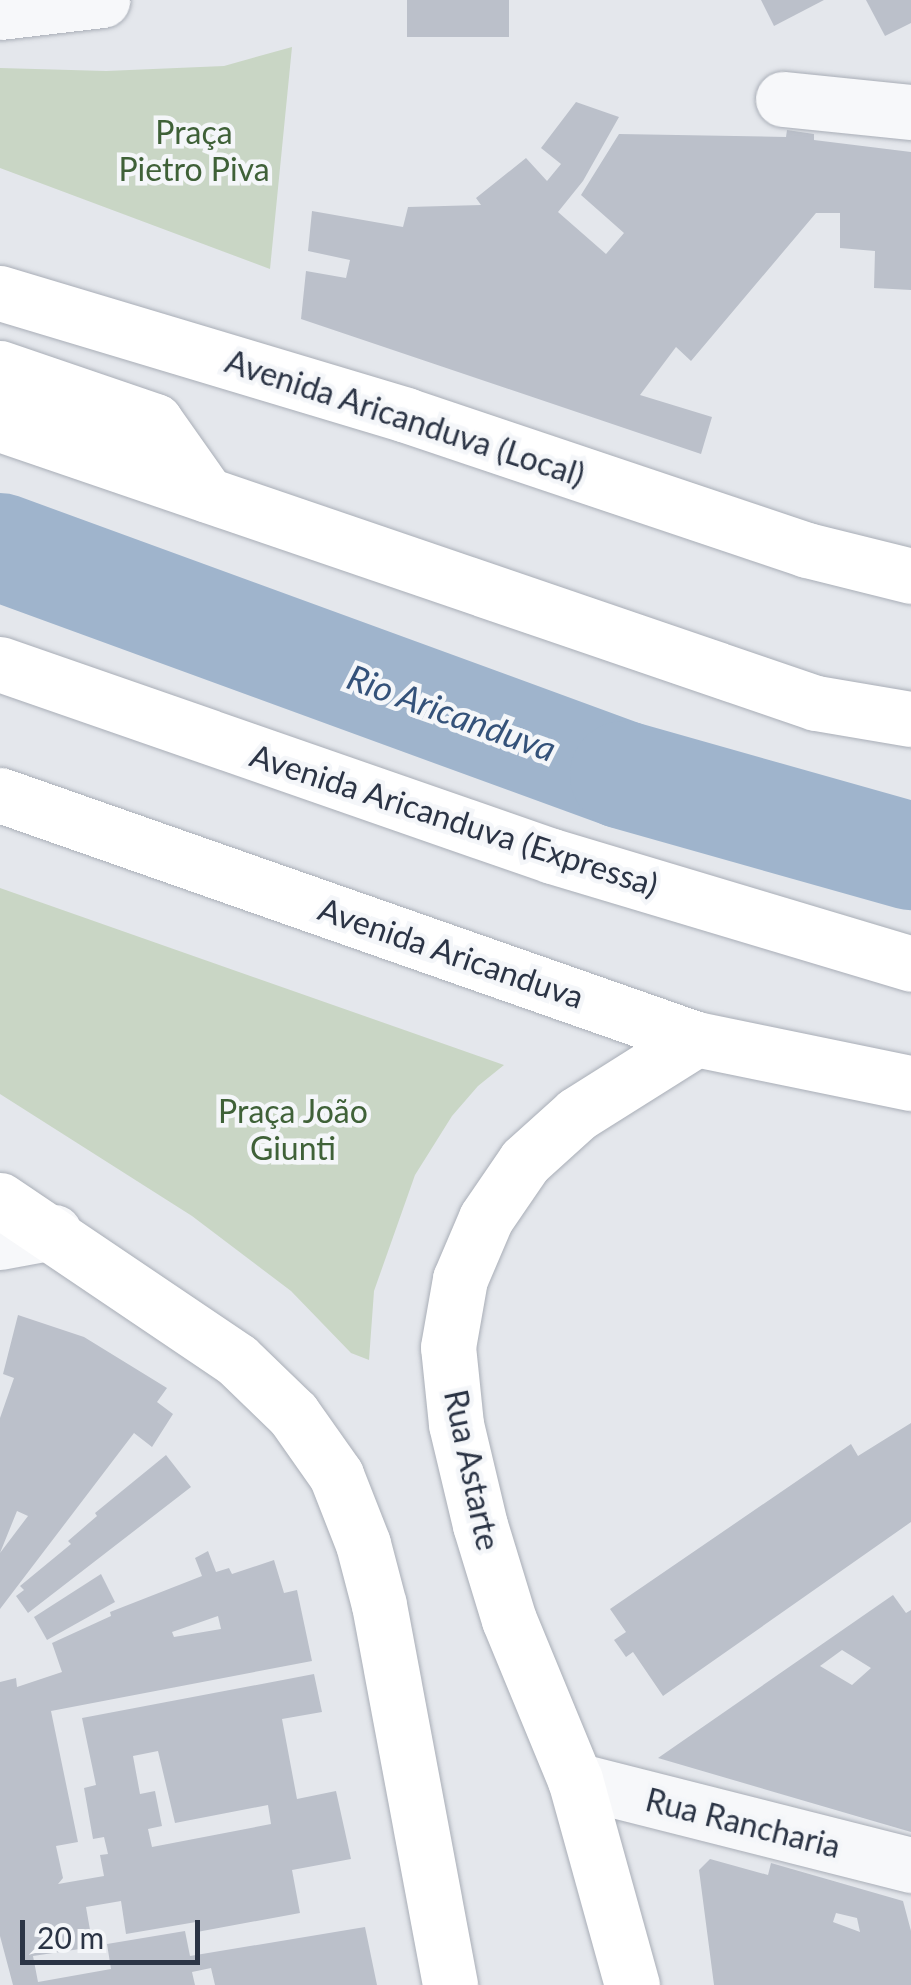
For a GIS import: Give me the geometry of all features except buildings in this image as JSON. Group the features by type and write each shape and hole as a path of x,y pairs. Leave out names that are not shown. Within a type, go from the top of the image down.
{"main road":[{"name":"Avenida Aricanduva (Local)","path":"0,293 406,415 807,550 911,576"},
{"path":"0,368 154,421 207,495"},
{"path":"0,424 816,703 911,720"},
{"name":"Avenida Aricanduva (Expressa)","path":"0,664 552,856 911,964"},
{"name":"Avenida Aricanduva","path":"0,795 696,1039 911,1083"},
{"name":"Rua Astarte","path":"632,1985 575,1780 510,1620 480,1525 456,1424 448,1347 460,1279 486,1218 525,1162 577,1114 696,1039"},
{"path":"0,1200 54,1232 237,1360 293,1414 336,1476 362,1544 379,1605 450,1985"}],"street":[{"path":"0,12 102,0"},
{"path":"782,99 911,112"},
{"path":"0,1242 54,1232"},
{"name":"Rua Rancharia","path":"575,1780 911,1866"}],"green space":[{"name":"Praça Pietro Piva","path":"292,47 270,269 0,168 0,68 106,71 224,66"},
{"name":"Praça João Giunti","path":"0,888 504,1065 478,1086 452,1116 415,1175 374,1291 369,1360 351,1353 291,1291 192,1216 0,1094"}],"waterway":[{"name":"Rio Aricanduva","path":"0,547 624,775 911,856"}]}
